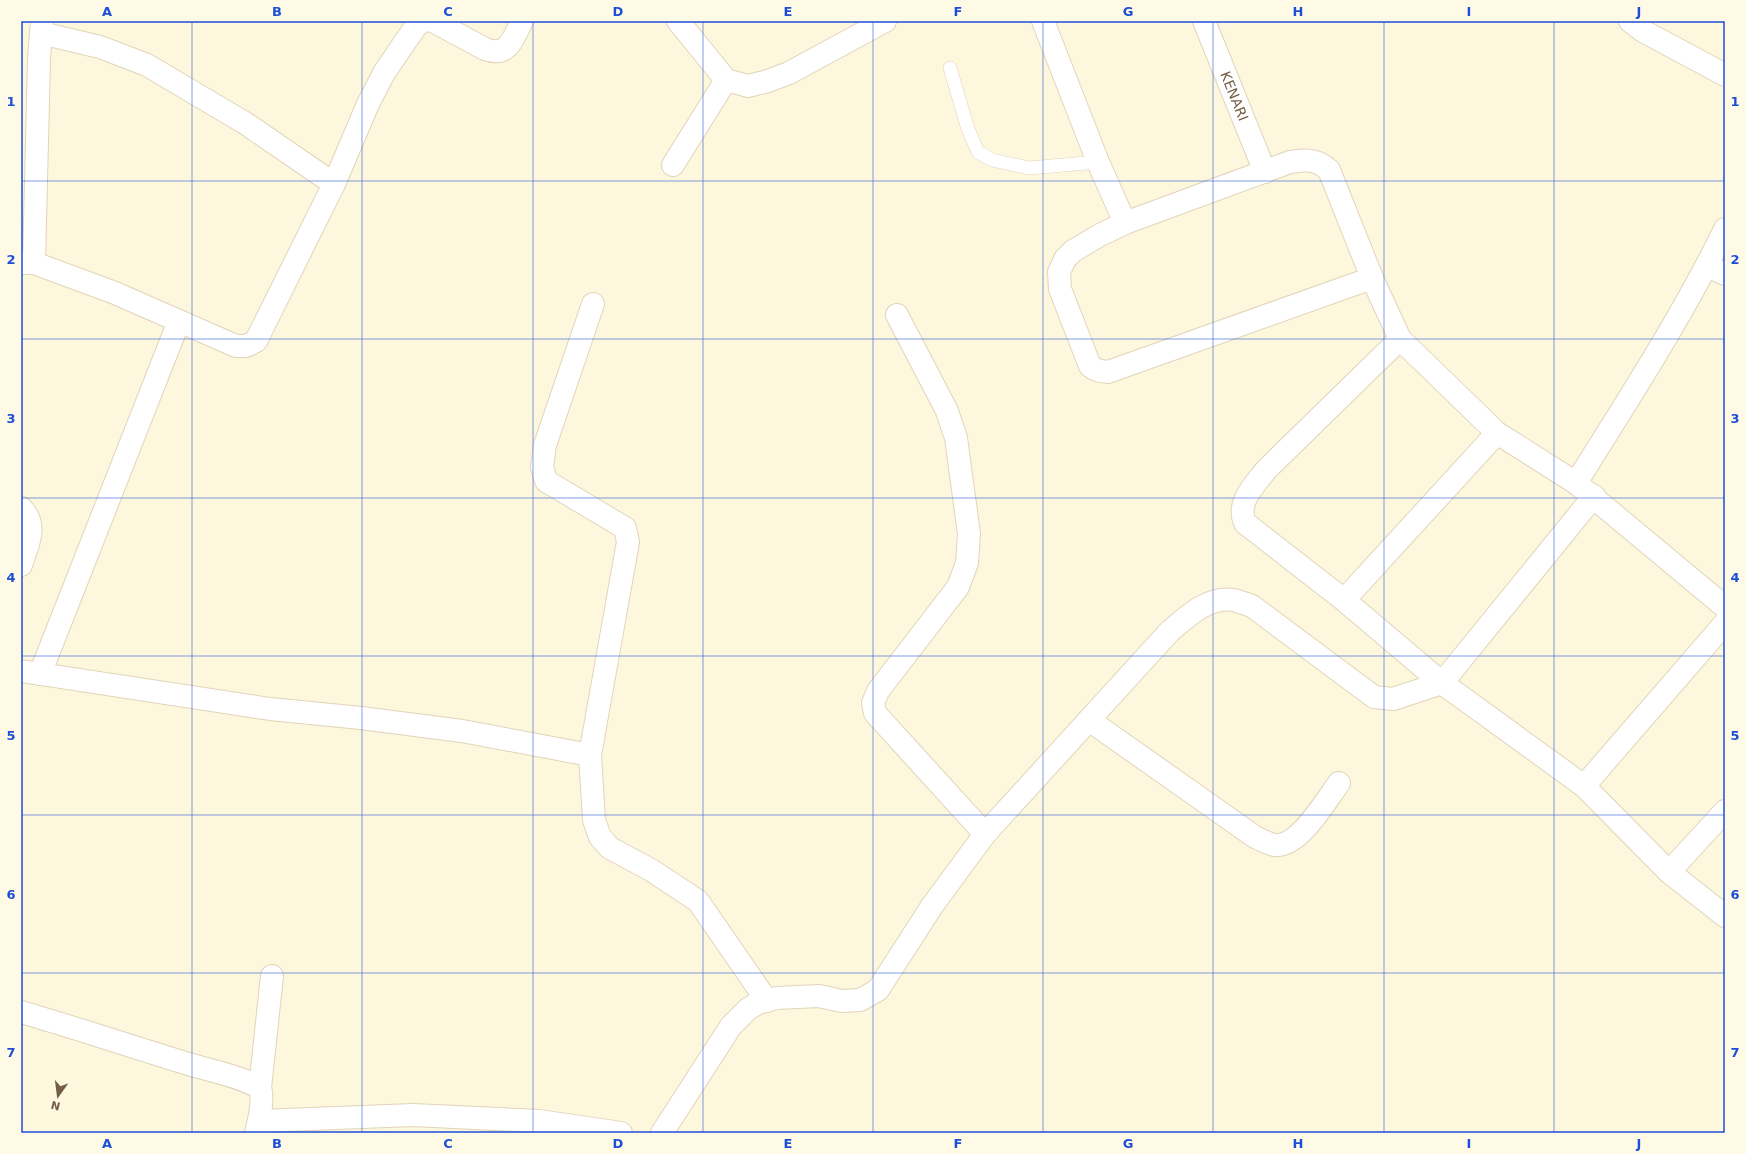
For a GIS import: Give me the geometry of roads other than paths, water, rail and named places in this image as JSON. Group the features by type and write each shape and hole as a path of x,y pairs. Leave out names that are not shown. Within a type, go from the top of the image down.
{"street":[{"path":"334,184 245,122 147,65 42,27 38,66 28,263 115,293 236,346 246,346 256,341 334,184 368,104 384,73 407,39 418,25 424,21"},
{"path":"433,21 493,52 500,52 506,48 522,21"},
{"path":"678,21 726,80 748,86 775,79 789,73 885,21"},
{"path":"1043,21 1098,162 1125,223"},
{"name":"KENARI","path":"1204,21 1265,172"},
{"path":"1630,21 1650,34 1725,74"},
{"path":"673,164 726,80"},
{"path":"1372,278 1108,372 1095,370 1090,366 1060,289 1059,272 1065,259 1073,251 1100,235 1125,223 1290,162 1307,159 1323,164 1329,170 1372,278 1400,339 1497,433 1594,496 1725,607"},
{"path":"1576,483 1659,349 1716,270 1725,229"},
{"path":"593,304 545,445 542,467 546,481 625,528 628,542 590,755 594,820 600,837 610,848 651,870 698,902 767,1001"},
{"path":"897,315 947,411 956,438 969,534 967,563 958,587 878,691 873,703 875,713 985,834"},
{"path":"179,321 30,672 270,709 361,718 462,731 590,755"},
{"path":"1400,339 1266,470 1243,502 1242,515 1245,523 1344,600 1442,683 1584,786 1669,872 1725,916"},
{"path":"1344,600 1497,433"},
{"path":"662,1133 731,1026 748,1009 758,1003 792,996 819,996 842,1001 860,1000 878,990 932,906 985,834 1170,631 1193,612 1212,602 1233,600 1252,606 1374,697 1393,699 1442,683 1594,496"},
{"path":"21,508 30,521 31,531 21,565"},
{"path":"1584,786 1725,623"},
{"path":"1089,720 1255,837 1276,845 1289,843 1300,836 1339,783"},
{"path":"1669,872 1725,811"},
{"path":"272,976 260,1088 262,1093 258,1127 413,1115 539,1121 621,1133"},
{"path":"21,1012 250,1082 260,1088"}],"lane":[{"path":"950,68 968,129 978,152 992,160 1029,168 1098,162"}]}
